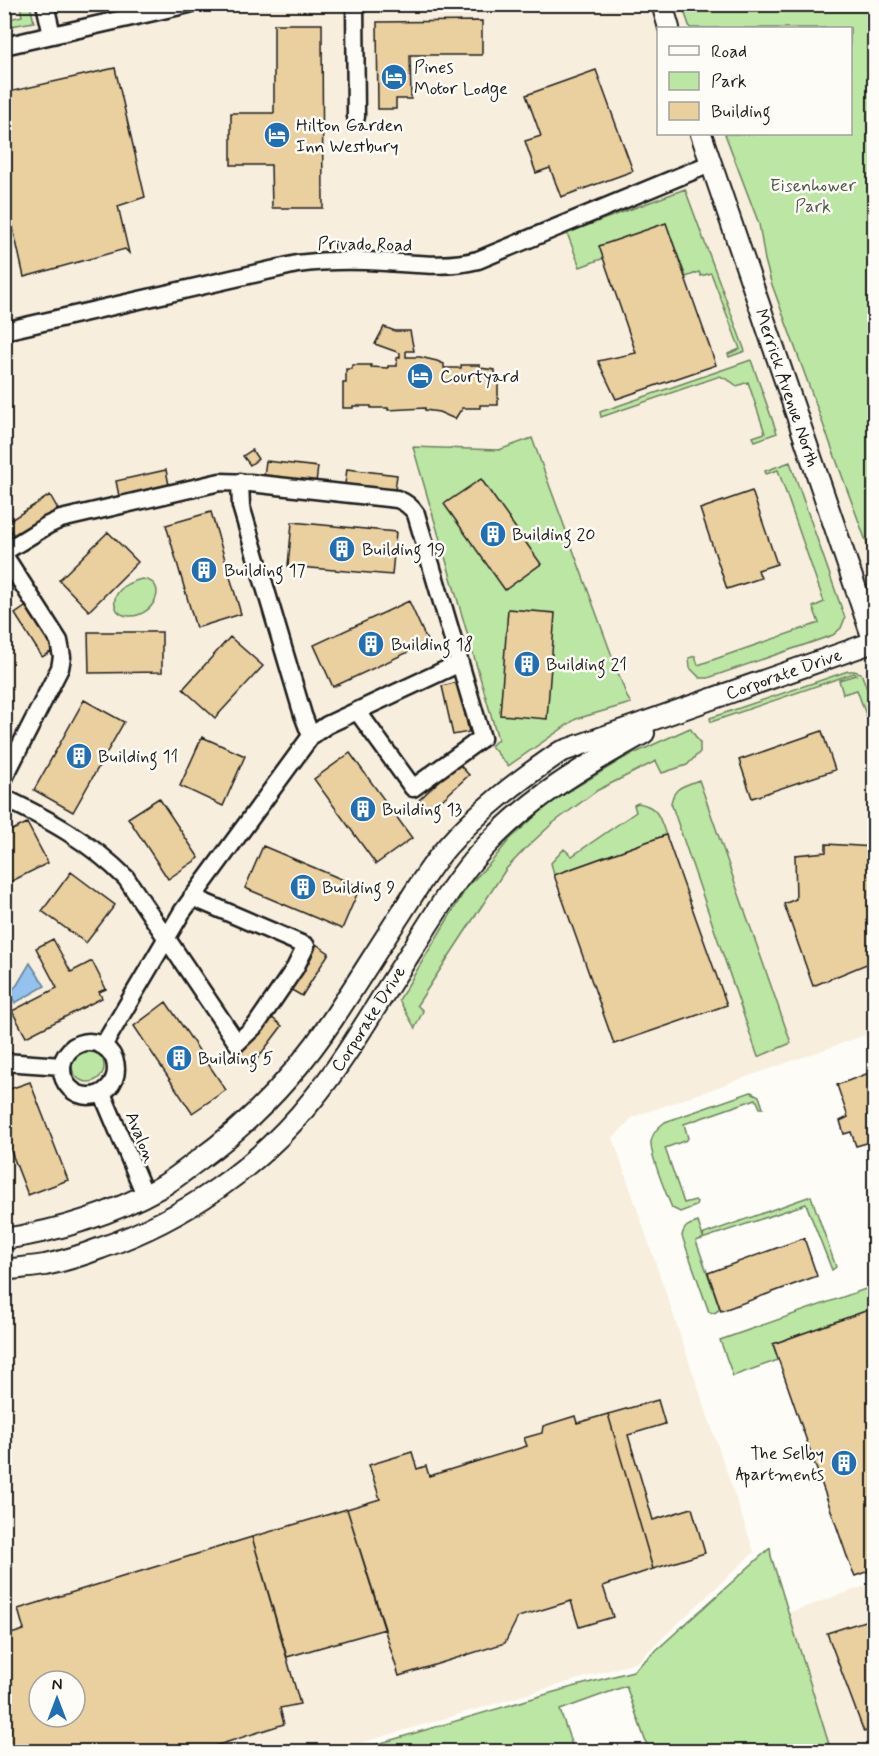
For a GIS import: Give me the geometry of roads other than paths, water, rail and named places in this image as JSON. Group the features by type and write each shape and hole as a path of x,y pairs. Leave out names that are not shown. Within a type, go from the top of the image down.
{"main road":[{"path":"662,4 669,27"},
{"name":"Merrick Avenue North","path":"701,135 874,642"},
{"name":"Corporate Drive","path":"4,1239 62,1226 108,1212 145,1195 208,1154 263,1107 308,1056 434,863 460,832 526,775 560,752 874,642"},
{"name":"Corporate Drive","path":"4,1270 45,1265 83,1255 112,1244 157,1226 227,1183 265,1151 300,1116 328,1080 456,884 496,835 528,806 565,779 694,706"},
{"path":"334,1018 354,1012 364,1013 369,1017"}],"street":[{"path":"45,4 52,35"},
{"path":"4,46 189,4"},
{"path":"355,4 356,117"},
{"name":"Privado Road","path":"4,331 297,264 363,261 445,266 469,262 712,163"},
{"path":"240,482 241,506 311,736"},
{"path":"4,778 60,668 62,657 59,640 4,553 48,525 68,516 212,483 240,482 397,499 408,504 416,514 482,738 413,788 358,712"},
{"path":"103,1046 192,897 311,736 327,726 460,663"},
{"path":"4,798 63,828 103,855 126,878 237,1043 256,1025 295,968 306,946 192,897"},
{"path":"91,1042 103,1046 116,1061 116,1074 111,1085 102,1093 91,1096 74,1090 65,1081 62,1073 66,1055 79,1043 91,1042"},
{"path":"4,1062 62,1066"},
{"name":"Avalon","path":"102,1093 145,1195"}],"water":[{"path":"30,963 45,986 15,1003 10,992"}],"place":[{"name":"Pines Motor Lodge","path":"394,77"},
{"name":"Hilton Garden Inn Westbury","path":"277,135"},
{"name":"Courtyard","path":"420,376"},
{"name":"Building 20","path":"493,534"},
{"name":"Building 19","path":"342,549"},
{"name":"Building 17","path":"204,570"},
{"name":"Building 18","path":"371,644"},
{"name":"Building 21","path":"527,664"},
{"name":"Building 11","path":"79,756"},
{"name":"Building 13","path":"363,809"},
{"name":"Building 9","path":"303,887"},
{"name":"Building 5","path":"179,1058"},
{"name":"The Selby Apartments","path":"844,1463"}],"park label":[{"name":"Eisenhower Park","path":"813,195"}]}
